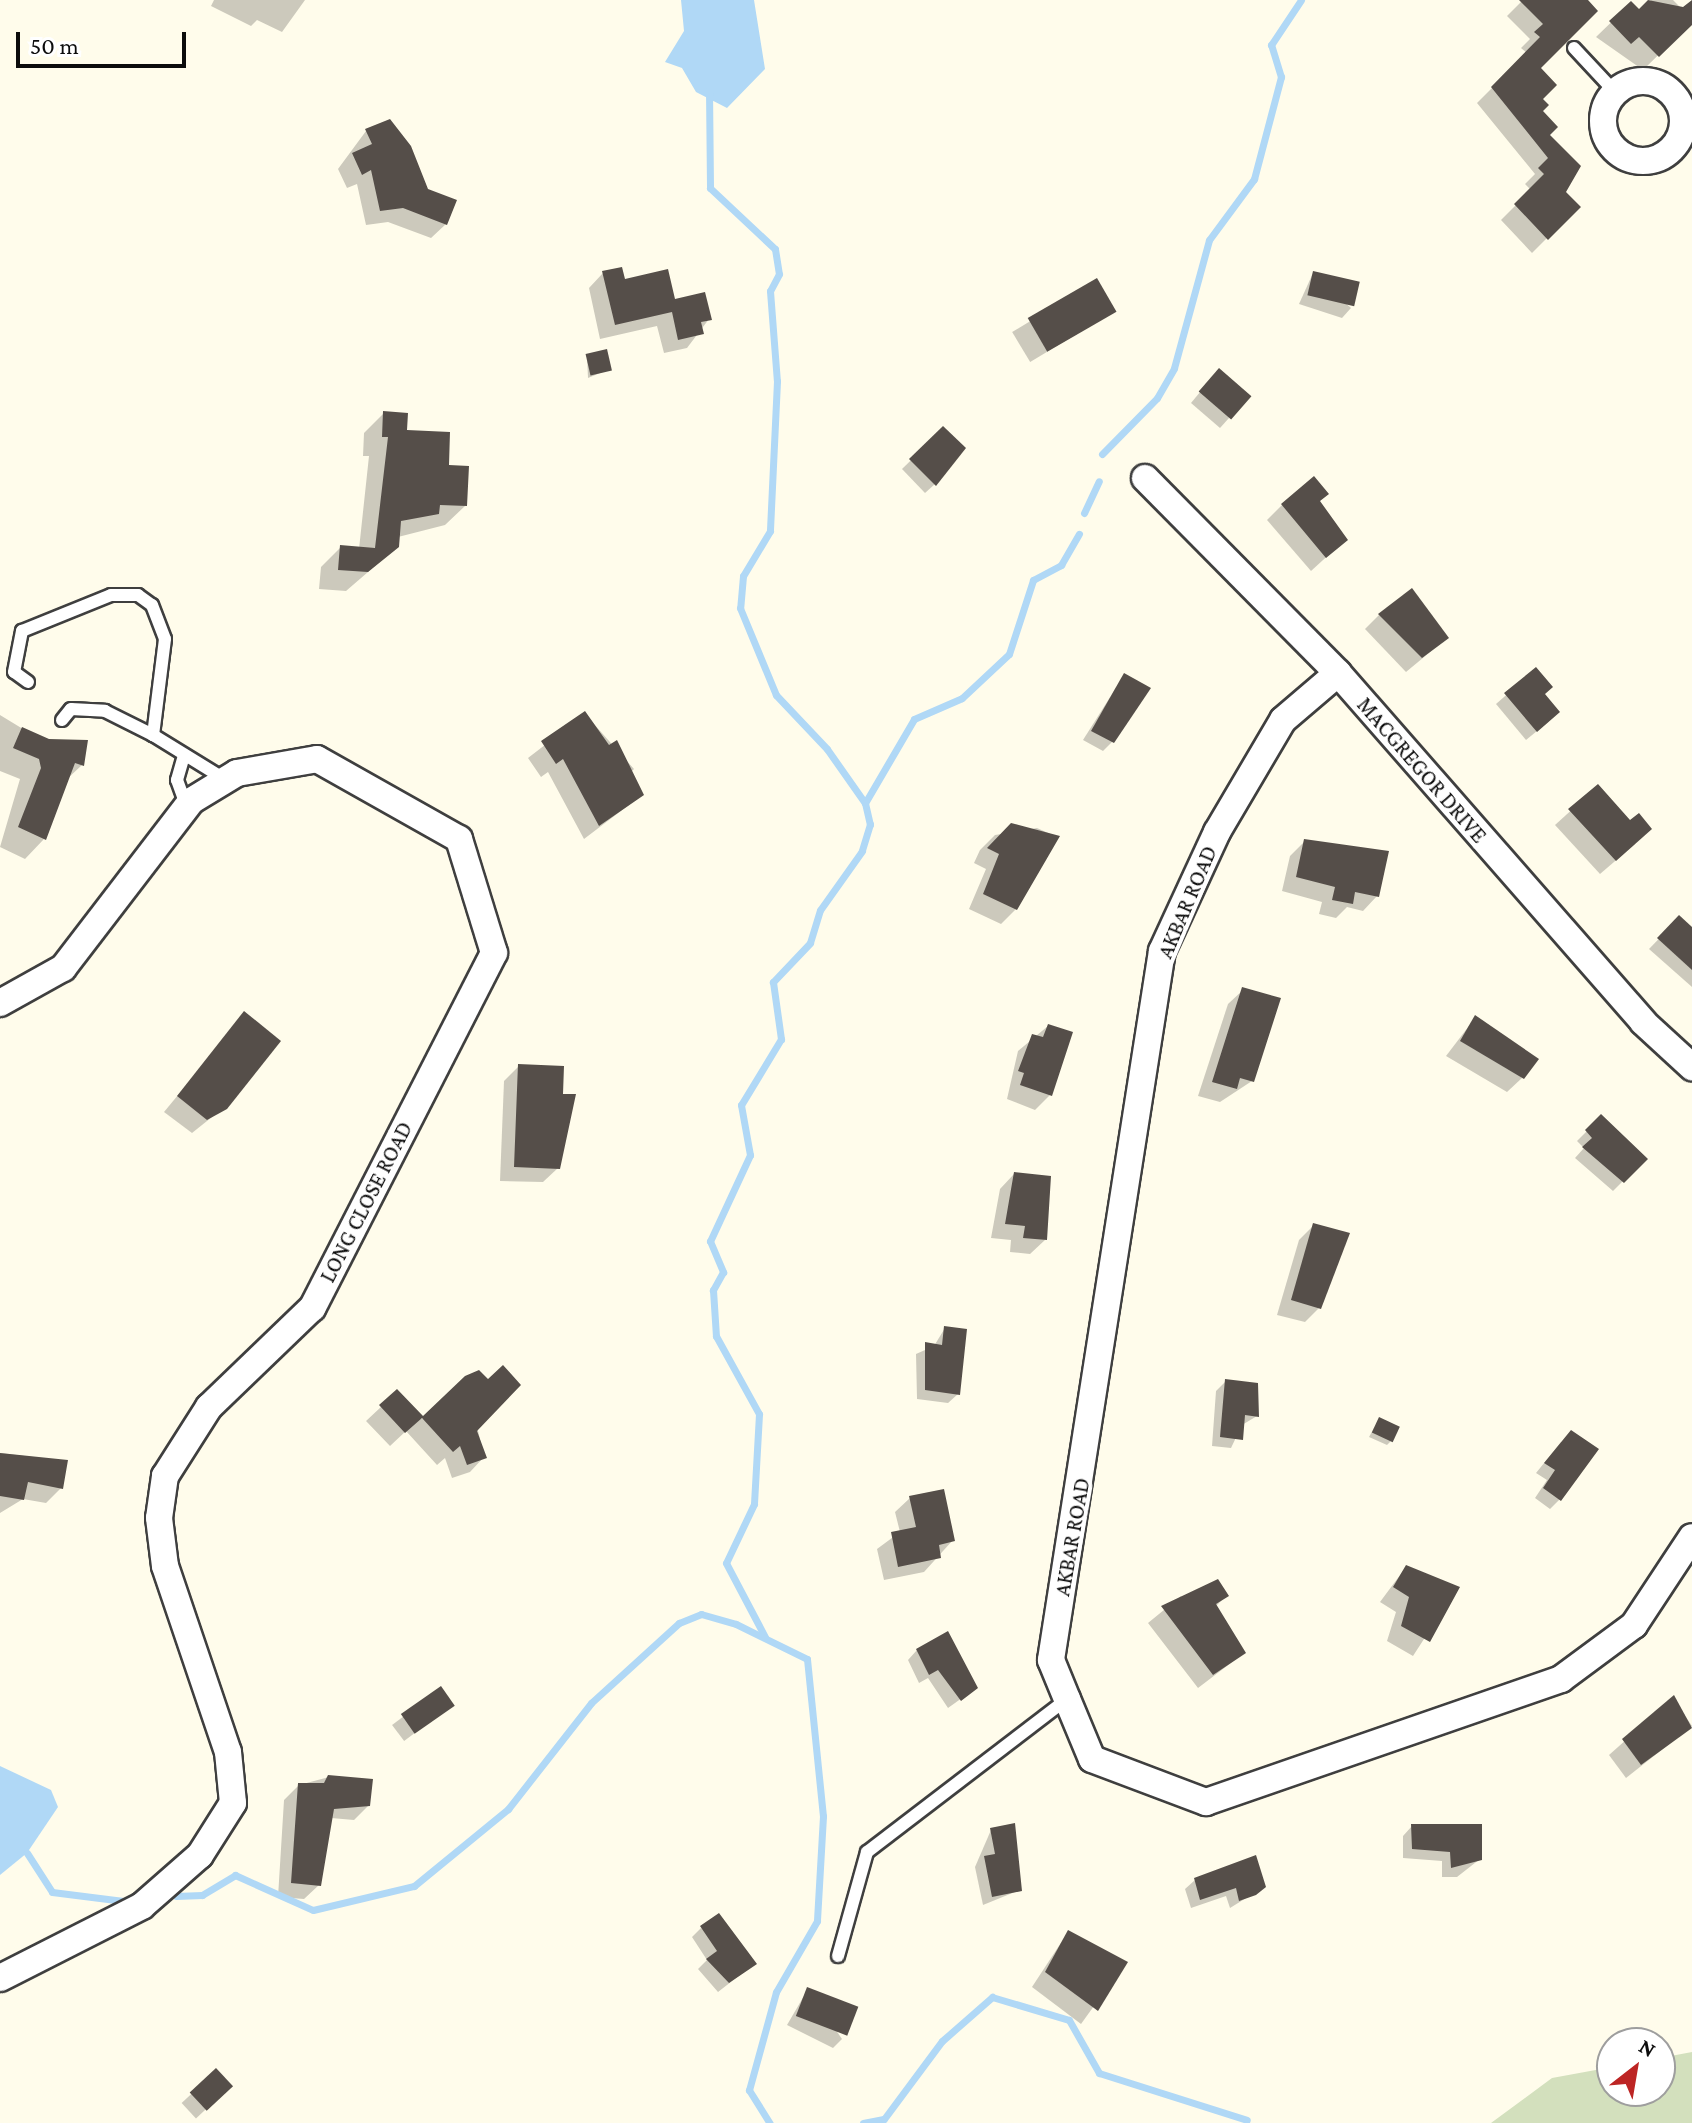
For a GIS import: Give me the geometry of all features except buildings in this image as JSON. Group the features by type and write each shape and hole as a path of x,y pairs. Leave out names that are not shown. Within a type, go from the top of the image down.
{"street":[{"path":"1642,81 1663,87 1678,103 1687,125 1674,145 1657,158 1622,155 1603,125 1615,92 1642,81"},
{"name":"MACGREGOR DRIVE","path":"1145,478 1338,673 1643,1022 1692,1067"},
{"name":"AKBAR ROAD","path":"1338,673 1283,720 1217,832 1162,951 1051,1660 1092,1759 1206,1802 1561,1679 1634,1625 1692,1537"},
{"name":"LONG CLOSE ROAD","path":"0,1003 63,968 187,807 226,780 317,759 459,839 494,953 312,1308 209,1407 165,1476 159,1518 165,1566 228,1752 233,1803 200,1855 142,1906 0,1978"}],"lane":[{"path":"1574,48 1615,92"},
{"path":"28,682 14,672 22,631 111,595 138,595 152,605 165,639 153,735"},
{"path":"62,720 71,709 105,711 153,735 183,759 226,780"},
{"path":"183,759 177,780 187,807"},
{"path":"838,1956 867,1852 1067,1699"}],"green space":[{"path":"1692,2052 1692,2123 1491,2123 1552,2078 1596,2070 1596,2107 1676,2107 1676,2055"}],"water":[{"path":"681,0 754,0 765,69 727,108 696,92 682,68 665,62 684,31"},
{"path":"0,1766 51,1790 58,1807 27,1853 0,1875"}],"waterway":[{"path":"1102,454 1157,398 1174,368 1209,240 1254,179 1281,77 1271,45 1301,0"},
{"path":"709,90 710,188 775,249 779,274 770,291 777,381 770,531 743,576 740,608 776,695 827,749 865,803 870,824 862,851 820,910 810,943 773,982 781,1039 741,1105 750,1155 710,1241 723,1272 713,1290 716,1336 759,1414 754,1504 726,1563 765,1637"},
{"path":"1084,513 1099,481"},
{"path":"865,803 914,719 962,698 1009,654 1033,580 1061,565 1079,534"},
{"path":"176,1896 202,1895 235,1875 313,1910 414,1886 508,1809 591,1703 679,1623 701,1614 736,1624 807,1659 823,1816 817,1921 776,1992 749,2090 770,2123"},
{"path":"27,1853 52,1892 123,1901"},
{"path":"863,2123 884,2119 942,2041 992,1997 1069,2020 1099,2073 1247,2120"}]}
